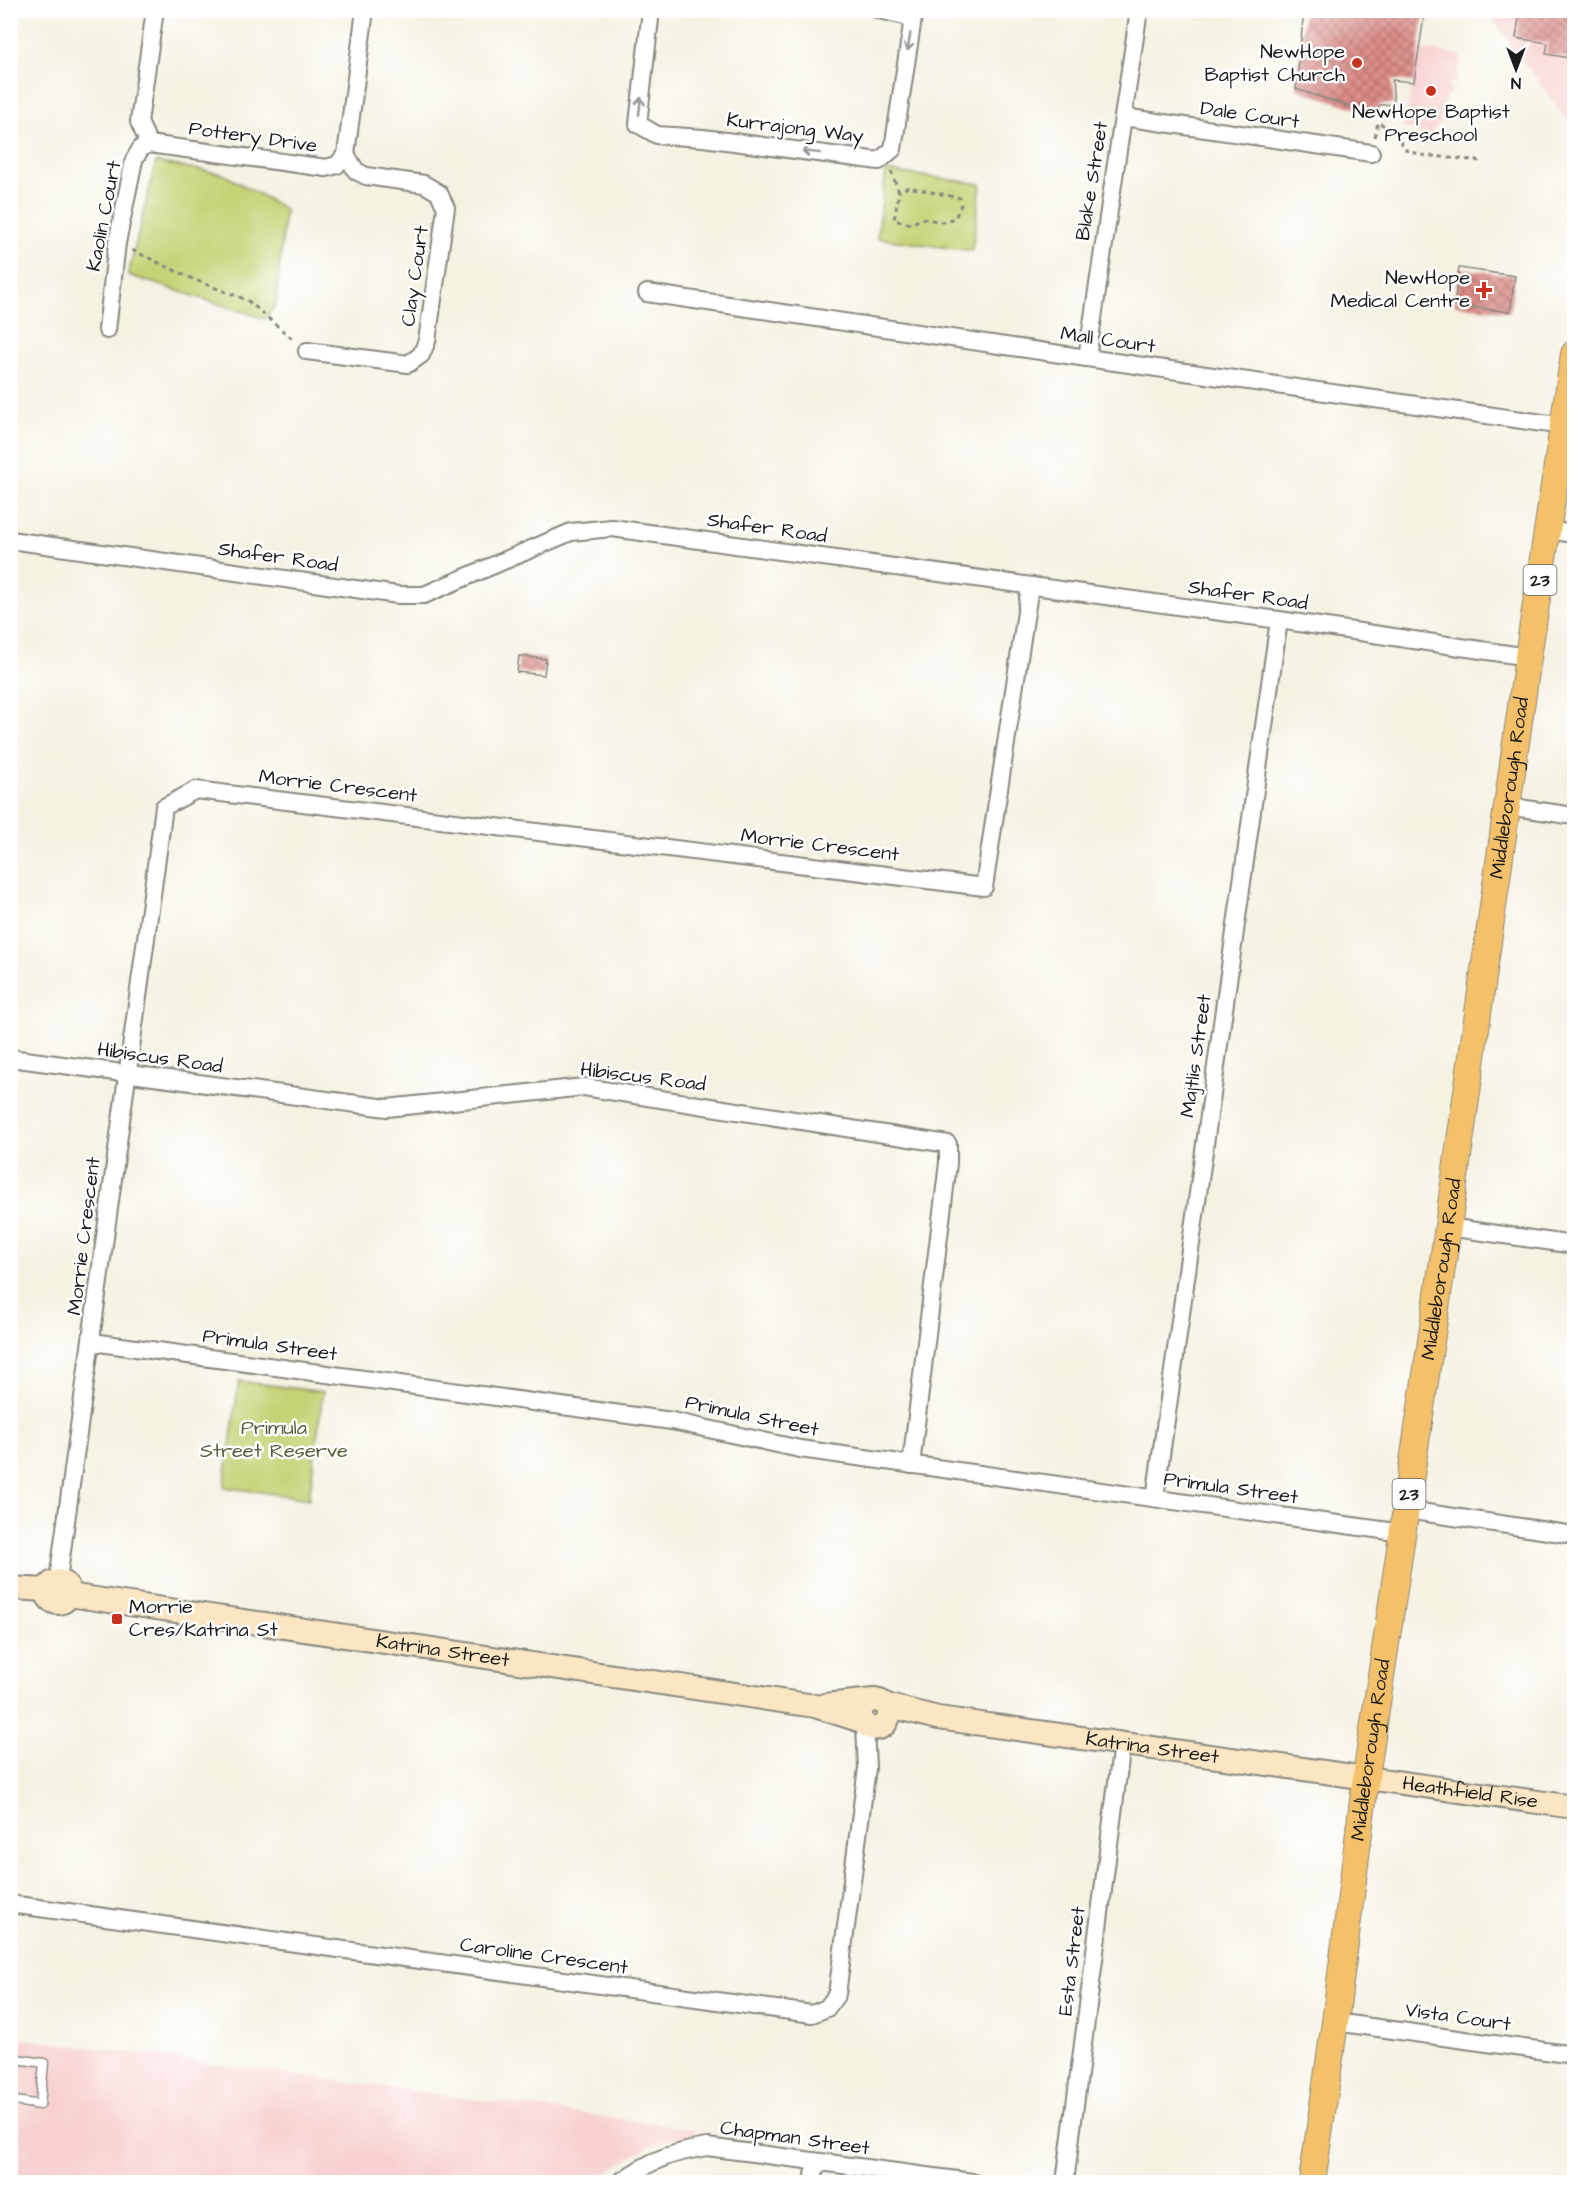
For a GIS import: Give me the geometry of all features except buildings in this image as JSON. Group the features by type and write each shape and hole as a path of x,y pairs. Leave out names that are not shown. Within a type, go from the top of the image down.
{"main road":[{"name":"Middleborough Road","path":"1312,2182 1366,1777 1448,1227 1528,657 1575,354"}],"street":[{"name":"Kaolin Court","path":"107,330 117,243 134,160 141,148 149,144 139,122 155,10"},
{"path":"346,154 365,10"},
{"name":"Kurrajong Way","path":"651,10 638,124 657,135 703,138 879,160 892,149 913,18 879,10"},
{"name":"Blake Street","path":"1086,358 1139,10"},
{"name":"Dale Court","path":"1123,117 1371,153"},
{"name":"Pottery Drive","path":"149,144 326,168 337,165 346,154"},
{"name":"Clay Court","path":"307,351 408,364 421,355 427,341 446,208 443,200 439,193 424,184 366,176 356,171 346,154"},
{"name":"Mall Court","path":"647,293 1564,426"},
{"name":"Shafer Road","path":"10,540 398,595 424,595 572,532 612,528 1279,620 1528,657"},
{"path":"1548,530 1575,534"},
{"name":"Morrie Crescent","path":"58,1588 164,807 196,790 984,887 1029,586"},
{"name":"Majtlis Street","path":"1155,1498 1279,620"},
{"path":"1507,806 1575,816"},
{"name":"Hibiscus Road","path":"10,1058 387,1108 584,1087 948,1144 948,1163 911,1465"},
{"path":"1448,1227 1575,1245"},
{"name":"Primula Street","path":"92,1342 672,1421 800,1449 1155,1498 1575,1535"},
{"name":"Katrina Street","path":"10,1588 58,1588 815,1706 874,1718 938,1718 1366,1777"},
{"name":"Caroline Crescent","path":"10,1904 812,2014 827,2008 837,1994 874,1718"},
{"name":"Esta Street","path":"1065,2182 1122,1744"},
{"name":"Heathfield Rise","path":"1366,1777 1575,1807"},
{"name":"Vista Court","path":"1335,2022 1575,2055"},
{"name":"Chapman Street","path":"620,2182 640,2169 675,2153 707,2147 972,2182"},
{"path":"813,2182 816,2163"}],"lane":[{"path":"10,2058 44,2063 40,2105 10,2100"}],"path":[{"path":"1371,153 1378,122 1394,132 1406,150 1421,155 1481,162"},
{"path":"885,156 899,192 894,220 911,224 922,218 942,222 955,218 961,205 960,198 947,194 908,187 899,192"},
{"path":"117,243 195,280 247,300 307,351"}],"shaded area":[{"path":"1487,11 1574,11 1574,130 1513,47"},
{"name":"NewHope Baptist Preschool","path":"1420,49 1461,55 1456,83 1448,83 1450,94 1446,95 1440,124 1433,129 1432,134 1426,135 1425,133 1414,133 1414,129 1403,128"},
{"path":"11,2037 695,2129 694,2134 649,2146 591,2182 11,2182"}],"green space":[{"path":"156,162 223,174 285,209 276,305 265,319 128,275"},
{"path":"886,171 981,184 972,251 877,238"},
{"name":"Primula Street Reserve","path":"239,1381 323,1392 309,1499 224,1487"}],"place":[{"name":"NewHope Baptist Church","path":"1357,63"},
{"name":"NewHope Baptist Preschool","path":"1431,91"},
{"name":"NewHope Medical Centre","path":"1484,290"},
{"name":"Morrie Cres/Katrina St","path":"117,1619"}]}
